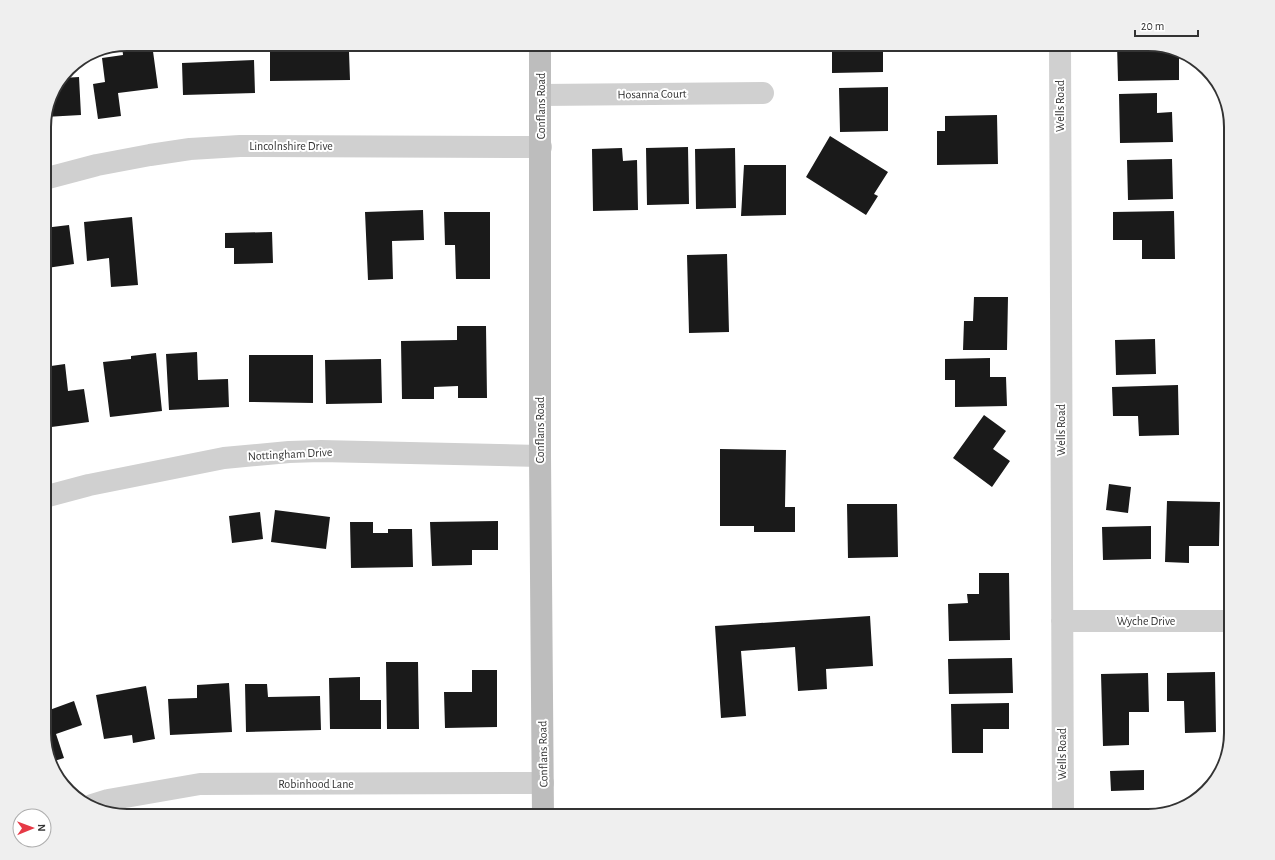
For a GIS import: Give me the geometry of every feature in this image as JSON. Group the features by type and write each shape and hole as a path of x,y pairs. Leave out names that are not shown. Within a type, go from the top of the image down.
{"main road":[{"name":"Conflans Road","path":"540,51 540,456 543,809"}],"street":[{"name":"Wells Road","path":"1060,51 1063,809"},
{"name":"Hosanna Court","path":"541,95 763,93"},
{"name":"Lincolnshire Drive","path":"51,177 97,165 150,154 190,148 240,146 541,146"},
{"name":"Nottingham Drive","path":"51,495 89,485 224,458 289,452 328,451 540,456"},
{"name":"Wyche Drive","path":"1062,621 1224,621"},
{"name":"Robinhood Lane","path":"98,803 108,800 200,784 543,783"}],"building":[{"path":"123,51 153,51 158,88 118,93 121,116 98,119 93,84 105,82 102,58 123,55"},
{"path":"270,51 349,52 350,80 270,81"},
{"path":"832,51 883,51 883,72 832,73"},
{"path":"1117,51 1163,52 1179,58 1179,80 1118,81"},
{"path":"254,60 255,93 183,95 182,63"},
{"path":"79,77 81,115 52,117 59,93 70,78"},
{"path":"888,87 888,131 840,132 839,88"},
{"path":"1157,93 1157,113 1172,112 1173,142 1120,143 1119,94"},
{"path":"997,115 998,164 937,165 937,131 945,131 945,116"},
{"path":"830,136 888,172 874,194 878,196 866,215 806,177"},
{"path":"688,147 689,204 647,205 646,148"},
{"path":"622,148 623,161 637,160 638,210 593,211 592,149"},
{"path":"735,148 736,208 696,209 695,149"},
{"path":"1172,159 1173,199 1128,200 1127,160"},
{"path":"744,165 786,165 786,215 741,216"},
{"path":"423,210 424,240 392,241 393,279 368,280 365,212"},
{"path":"1174,211 1175,259 1142,259 1142,240 1113,240 1113,212"},
{"path":"444,212 490,212 490,279 456,279 455,245 445,245"},
{"path":"132,217 138,285 111,287 109,258 87,261 84,222"},
{"path":"69,225 74,264 51,267 51,227"},
{"path":"272,232 273,263 234,264 234,248 225,248 225,233"},
{"path":"727,254 729,332 689,333 687,255"},
{"path":"974,297 1008,297 1007,350 963,350 964,321 973,321"},
{"path":"457,326 486,326 487,398 458,398 458,386 434,387 434,399 402,399 401,341 457,340"},
{"path":"1155,339 1156,374 1116,375 1115,340"},
{"path":"197,352 198,380 228,379 229,407 169,410 166,354"},
{"path":"156,353 162,411 110,417 103,362 131,359 131,356"},
{"path":"249,355 313,355 313,403 249,402"},
{"path":"990,358 990,377 1006,377 1007,406 955,407 955,380 945,380 945,359"},
{"path":"381,359 382,403 326,404 325,360"},
{"path":"65,364 68,391 84,389 89,422 51,427 51,366"},
{"path":"1178,385 1179,435 1139,436 1138,416 1113,416 1112,387"},
{"path":"984,415 1006,431 993,449 1010,461 992,487 953,458"},
{"path":"720,449 786,450 785,507 795,507 795,532 754,532 754,526 720,526"},
{"path":"1109,484 1131,487 1128,513 1106,510"},
{"path":"1167,501 1220,502 1219,546 1189,546 1189,563 1165,562"},
{"path":"847,504 897,504 898,557 848,558"},
{"path":"275,510 330,517 326,549 271,542"},
{"path":"260,512 263,539 232,543 229,516"},
{"path":"498,521 498,550 472,550 472,565 432,566 430,522"},
{"path":"350,522 373,522 373,533 388,533 388,529 412,529 413,567 351,568"},
{"path":"1151,526 1151,559 1103,560 1102,527"},
{"path":"979,573 1009,573 1010,640 949,641 948,604 968,603 967,594 979,594"},
{"path":"870,616 873,666 826,669 827,689 798,691 795,647 741,651 746,716 721,718 715,626"},
{"path":"1012,658 1013,693 949,694 948,659"},
{"path":"386,662 418,662 419,729 387,729"},
{"path":"472,670 497,670 497,727 445,728 444,692 472,692"},
{"path":"1215,672 1216,732 1185,733 1184,701 1167,701 1167,673"},
{"path":"1148,673 1149,712 1129,712 1129,745 1103,746 1101,674"},
{"path":"1223,673 1224,673 1224,727"},
{"path":"360,677 360,700 381,700 381,729 330,729 329,678"},
{"path":"229,683 232,732 170,735 168,699 197,698 197,685"},
{"path":"245,684 267,684 268,697 320,696 321,730 246,732"},
{"path":"146,686 155,739 133,743 132,735 104,739 96,695"},
{"path":"74,701 82,725 56,734 64,758 56,760 52,748 51,709"},
{"path":"1009,703 1009,729 983,729 983,753 952,753 951,704"},
{"path":"1144,770 1144,790 1111,791 1110,771"}]}
